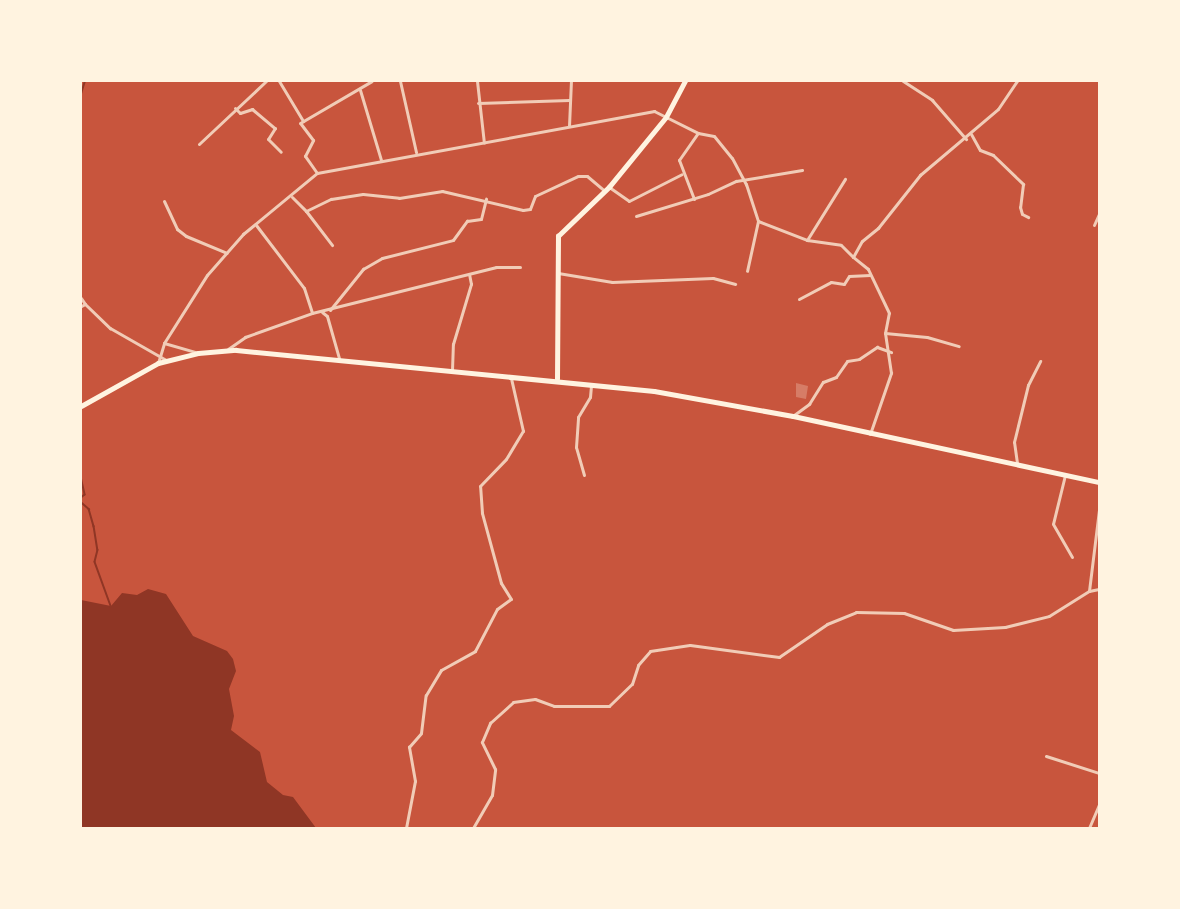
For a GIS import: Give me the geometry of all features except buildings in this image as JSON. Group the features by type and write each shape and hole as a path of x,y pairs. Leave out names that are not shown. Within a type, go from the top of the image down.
{"highway":[{"path":"83,405 158,363 198,353 228,350 339,358 453,371 557,379 654,391 793,416 1099,482"}],"main road":[{"path":"557,379 558,236 607,189 666,117 685,81"}],"street":[{"path":"199,144 266,81"},
{"path":"279,81 303,121"},
{"path":"317,173 305,156 313,140 300,123 372,81"},
{"path":"400,81 416,152"},
{"path":"477,81 484,143"},
{"path":"569,126 571,81"},
{"path":"903,81 932,100 966,139"},
{"path":"853,257 862,241 878,228 920,176 966,139 998,109 1017,81"},
{"path":"360,90 381,159"},
{"path":"478,103 569,100"},
{"path":"235,108 240,113 252,109 275,128 268,139 281,152"},
{"path":"158,363 164,343 186,304 226,253 317,173 416,152 462,149 657,110 698,133 720,141 743,179 758,221 747,271"},
{"path":"694,199 682,174 679,160 698,133"},
{"path":"971,134 980,150 993,155 1023,184 1020,207 1028,217"},
{"path":"636,216 694,199 743,179 802,170"},
{"path":"306,212 331,200 363,194 399,198 442,190 486,199 502,207 530,209 535,196 578,176 587,176 629,201 682,174"},
{"path":"807,240 845,179"},
{"path":"292,197 332,245"},
{"path":"330,310 363,269 382,258 453,240 467,221 481,219 486,199"},
{"path":"164,201 177,229 186,237 226,253"},
{"path":"1094,225 1099,214"},
{"path":"758,221 807,240 841,245 870,275 887,306 885,333 891,352 891,373 870,434"},
{"path":"256,225 304,288 312,313"},
{"path":"228,350 245,337 312,313 508,265 520,267"},
{"path":"556,273 612,282 713,278 735,284"},
{"path":"453,371 453,344 471,284 469,274"},
{"path":"799,299 831,282 844,284 849,276 870,275"},
{"path":"81,298 83,305 110,328 166,360"},
{"path":"322,312 327,316 339,358"},
{"path":"885,333 927,337 959,346"},
{"path":"164,343 198,353"},
{"path":"793,416 809,404 823,382 836,377 847,361 872,353 877,347 891,352"},
{"path":"1017,465 1014,442 1028,385 1040,361"},
{"path":"406,828 415,781 409,747 421,733 426,695 441,670 475,651 497,609 511,599 501,584 482,513 480,486 506,459 523,431 510,376"},
{"path":"584,475 576,447 578,417 590,397 591,384"},
{"path":"1065,475 1052,514 1053,524 1072,557"},
{"path":"1089,591 1099,509"},
{"path":"473,828 492,795 495,769 482,742 490,723 513,702 535,699 554,706 609,706 632,684 638,665 650,651 669,645 746,649 779,657 847,613 904,613 953,630 983,630 1049,616 1089,591 1099,589"},
{"path":"1046,756 1099,773"},
{"path":"1089,828 1099,805"}],"shaded area":[{"path":"148,589 166,594 193,636 227,651 233,659 236,671 229,689 234,716 231,730 260,752 267,782 283,795 293,797 316,828 81,828 81,600 111,606 122,593 137,595"}],"waterway":[{"path":"81,94 85,81"},
{"path":"81,477 85,495 81,498"},
{"path":"81,502 89,509 94,526 98,550 95,562 111,606"}]}
